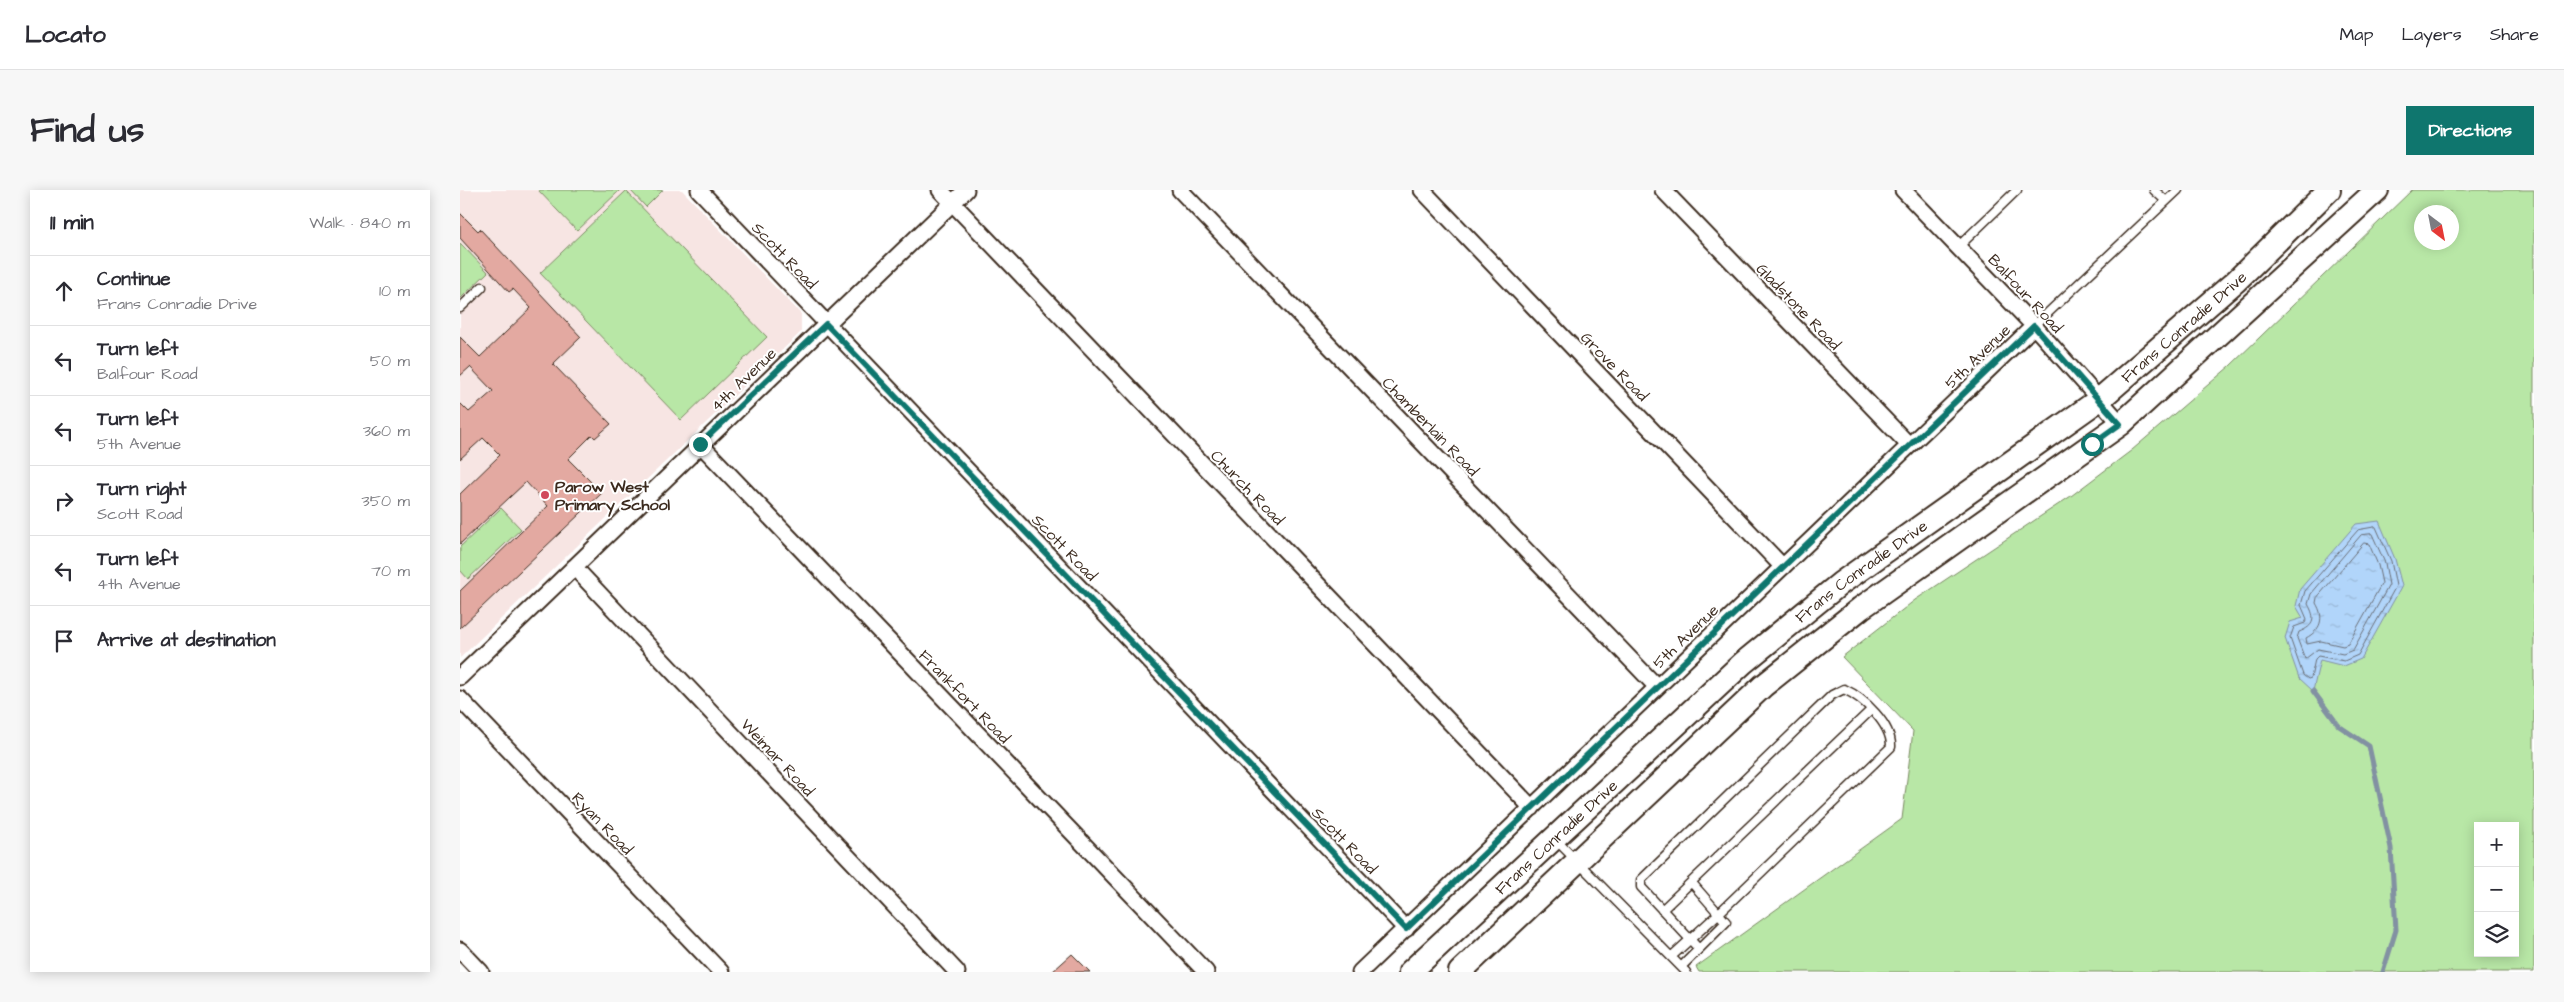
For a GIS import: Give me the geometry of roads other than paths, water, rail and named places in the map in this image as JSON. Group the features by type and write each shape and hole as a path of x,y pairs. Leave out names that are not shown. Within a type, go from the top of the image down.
{"main road":[{"name":"Frans Conradie Drive","path":"1410,972 1743,663 1841,583 2100,399 2236,281 2329,190"},
{"name":"Frans Conradie Drive","path":"1460,972 1763,686 1861,608 2120,424 2377,190"}],"street":[{"name":"Scott Road","path":"699,190 1406,929"},
{"name":"Church Road","path":"940,190 1532,808"},
{"name":"4th Avenue","path":"460,677 966,190"},
{"name":"Chamberlain Road","path":"1180,190 1657,687"},
{"name":"Grove Road","path":"1422,190 1783,566"},
{"name":"Gladstone Road","path":"1664,190 1909,446"},
{"name":"Balfour Road","path":"1903,190 2034,326 2120,424"},
{"name":"5th Avenue","path":"1360,972 2034,326"},
{"name":"Frankfort Road","path":"700,444 1206,972"},
{"name":"Weimar Road","path":"574,567 957,972"},
{"name":"Ryan Road","path":"460,699 721,972"},
{"path":"460,950 481,972"}],"lane":[{"path":"1958,246 2017,190"},
{"path":"2154,190 2166,201"},
{"path":"2034,326 2178,190"},
{"path":"460,308 482,288"},
{"path":"1672,956 1689,940 1718,914 1891,747 1891,736 1871,710 1852,693 1844,689 1837,691 1724,797 1640,880 1641,888 1689,940 1699,949"},
{"path":"1662,910 1871,710"},
{"path":"1555,838 1684,969 1699,949 1726,922 1692,883"}],"water":[{"path":"2379,521 2395,559 2402,586 2361,659 2344,666 2320,660 2313,691 2299,678 2285,638 2290,622 2303,618 2296,606 2300,589 2356,524"}],"waterway":[{"path":"2313,691 2339,726 2369,746 2391,848 2396,930 2383,972"}],"place":[{"name":"Parow West Primary School","path":"545,495"}]}
